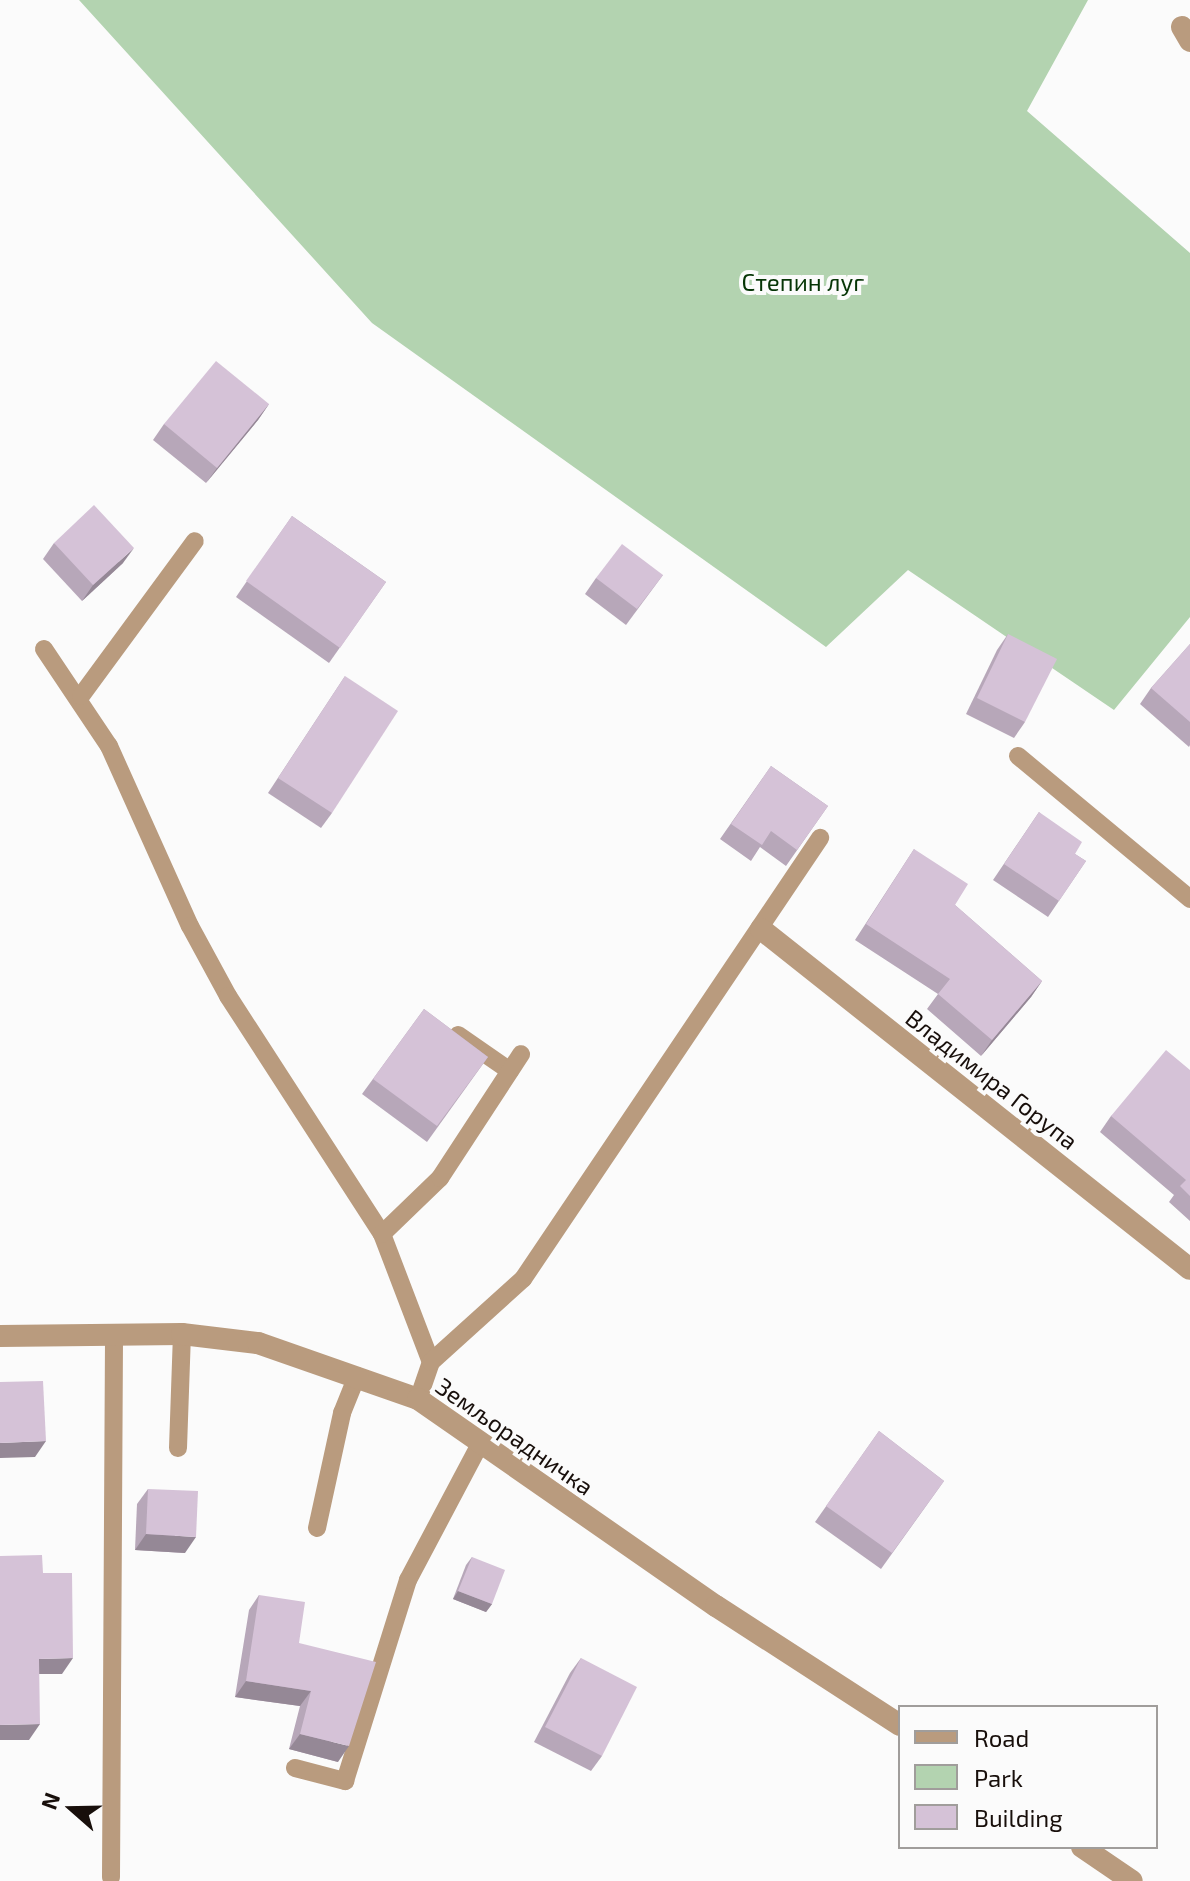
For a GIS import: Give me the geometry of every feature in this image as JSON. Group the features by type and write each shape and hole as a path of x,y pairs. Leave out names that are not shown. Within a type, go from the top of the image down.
{"street":[{"name":"Владимира Горупа","path":"761,929 1190,1269"},
{"name":"Земљорадничка","path":"0,1336 182,1334 258,1343 418,1399 716,1606 898,1724"},
{"path":"1085,1849 1132,1881"}],"lane":[{"path":"81,696 195,541"},
{"path":"44,649 81,696 228,996 382,1234 431,1362"},
{"path":"1018,756 1190,899"},
{"path":"418,1399 431,1362 523,1279 820,838"},
{"path":"458,1035 510,1071"},
{"path":"382,1234 440,1178 521,1054"},
{"path":"178,1448 182,1334"},
{"path":"111,1877 114,1337"},
{"path":"317,1528 342,1413 357,1376"},
{"path":"295,1768 345,1781 408,1580 481,1442"}],"green space":[{"name":"Степин луг","path":"79,0 1088,0 1027,111 1190,253 1190,617 1114,710 908,570 826,647 372,323"}],"building":[{"path":"216,361 269,404 217,468 164,424"},
{"path":"94,505 134,548 93,585 54,543"},
{"path":"292,516 386,582 340,648 246,581"},
{"path":"622,544 663,575 637,609 596,578"},
{"path":"1008,634 1057,659 1025,722 977,698"},
{"path":"1190,644 1190,722 1151,688"},
{"path":"345,676 398,711 332,813 278,778"},
{"path":"771,766 828,806 797,850 771,831 762,845 731,824"},
{"path":"1039,812 1082,842 1075,854 1086,861 1059,901 1004,864"},
{"path":"914,849 968,884 955,905 1042,981 992,1040 938,994 950,979 866,924"},
{"path":"424,1009 488,1057 437,1126 373,1079"},
{"path":"1166,1050 1190,1070 1190,1196 1180,1186 1186,1180 1111,1116"},
{"path":"43,1381 46,1441 0,1443 0,1382"},
{"path":"879,1431 944,1481 892,1553 826,1506"},
{"path":"148,1489 198,1491 196,1537 146,1534"},
{"path":"42,1555 43,1573 72,1573 73,1658 39,1659 40,1724 0,1725 0,1556"},
{"path":"472,1557 505,1570 492,1604 458,1591"},
{"path":"259,1595 305,1602 299,1643 376,1662 349,1746 300,1734 311,1691 246,1681"},
{"path":"581,1658 637,1687 602,1756 545,1727"}]}
